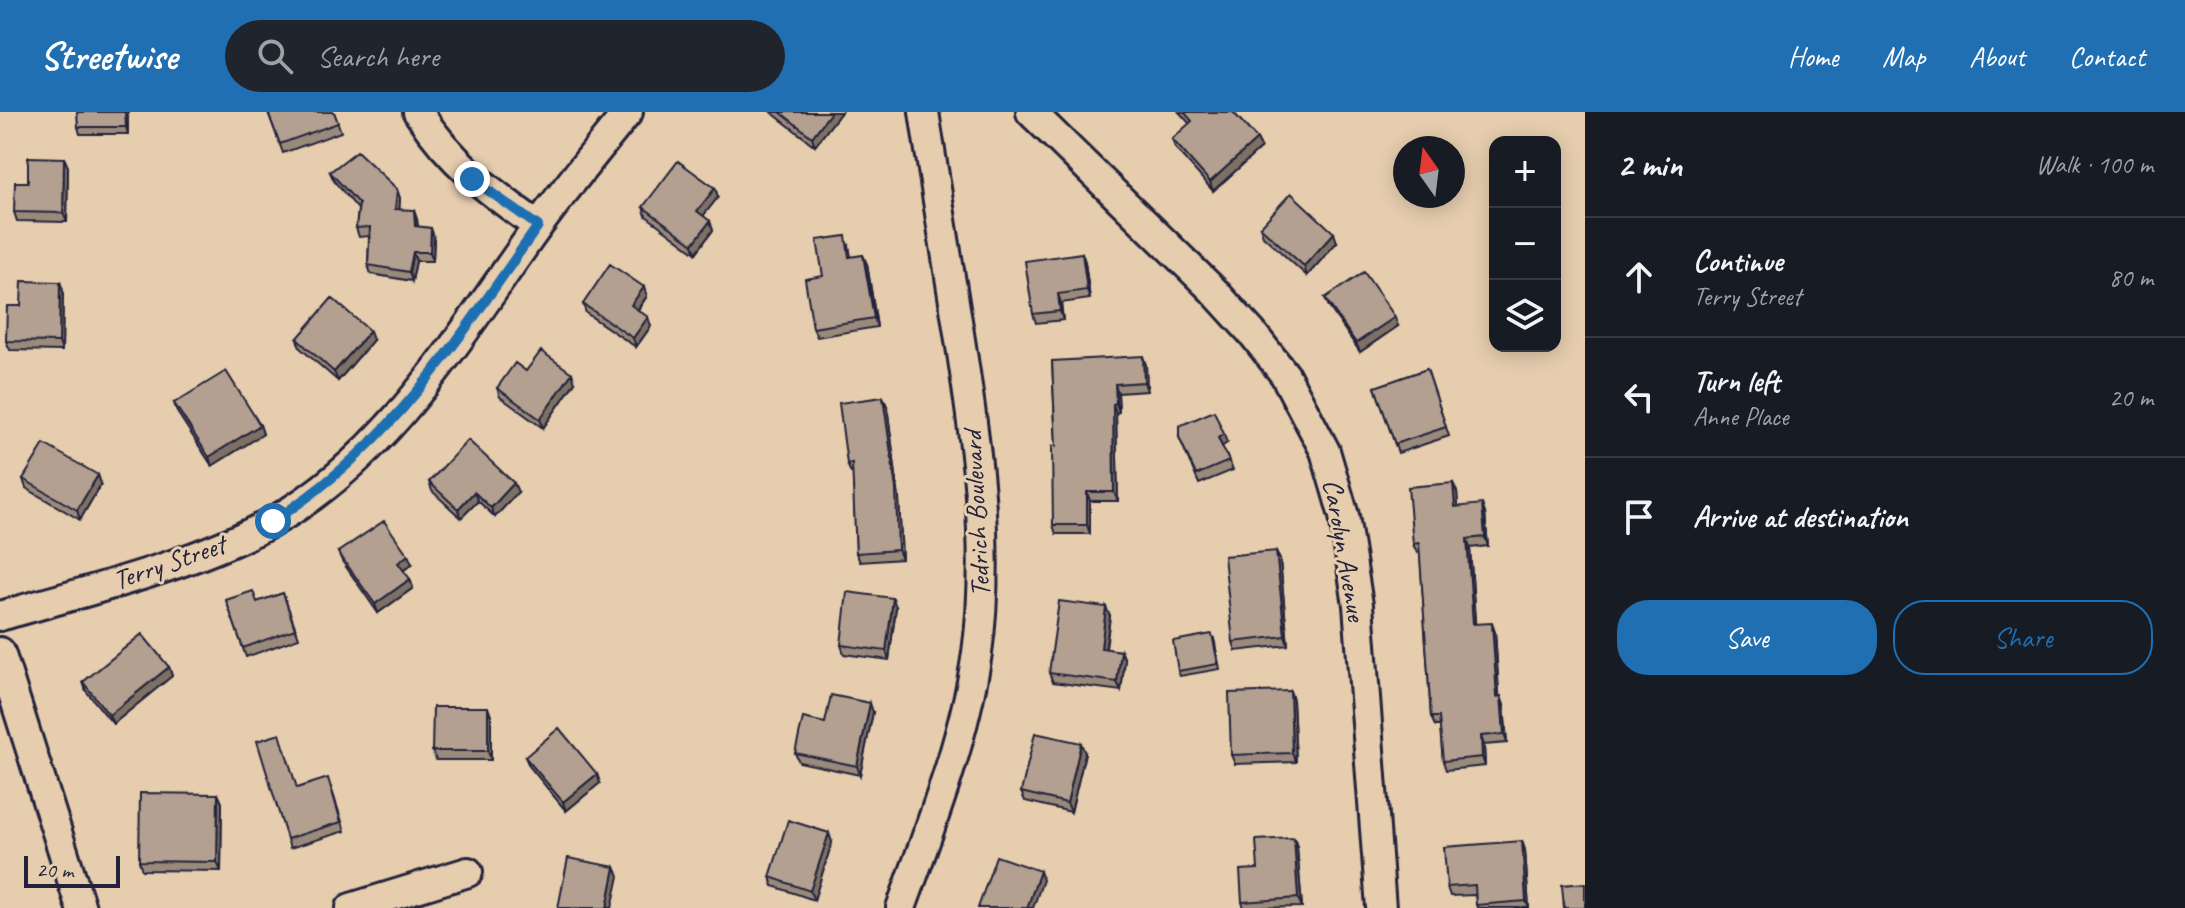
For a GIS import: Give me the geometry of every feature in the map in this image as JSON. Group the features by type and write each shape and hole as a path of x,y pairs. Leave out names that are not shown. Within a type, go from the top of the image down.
{"street":[{"path":"418,112 439,145 472,179 538,226"},
{"name":"Terry Street","path":"0,616 224,545 273,521 321,490 371,446 427,382 538,226 628,112"},
{"name":"Tedrich Boulevard","path":"901,908 940,800 963,724 977,652 984,571 980,493 967,383 924,112"},
{"name":"Carolyn Avenue","path":"1031,112 1213,290 1253,334 1285,375 1325,451 1344,516 1358,605 1381,908"},
{"path":"0,652 81,908"},
{"path":"351,908 468,872"}],"building":[{"path":"77,112 125,112 126,127 78,127"},
{"path":"268,112 334,112 338,123 280,144"},
{"path":"780,112 831,112 812,137"},
{"path":"1184,112 1233,112 1257,139 1210,182 1172,139 1192,121"},
{"path":"357,151 397,189 395,209 414,210 415,226 431,228 430,252 413,252 409,272 368,265 370,227 356,228 359,204 330,172"},
{"path":"28,157 64,158 63,213 14,212 15,182 28,182"},
{"path":"678,161 715,188 697,211 710,221 693,244 643,207"},
{"path":"1291,193 1334,233 1304,266 1260,227"},
{"path":"846,236 849,257 863,255 874,318 813,328 805,279 823,276 817,240"},
{"path":"1082,253 1087,290 1058,294 1060,311 1033,314 1025,261"},
{"path":"610,264 644,287 631,305 648,317 633,338 583,304"},
{"path":"1364,272 1395,317 1356,343 1325,298"},
{"path":"22,281 60,282 59,342 6,341 7,306 21,306"},
{"path":"332,298 370,331 334,372 297,339"},
{"path":"541,351 572,373 540,419 497,388 515,363 526,371"},
{"path":"1143,356 1144,382 1115,384 1114,492 1087,492 1087,525 1053,525 1052,446 1056,446 1052,361"},
{"path":"1427,369 1446,427 1395,444 1375,387"},
{"path":"226,371 260,425 209,457 174,403"},
{"path":"883,397 896,489 898,550 856,553 852,463 847,464 839,403"},
{"path":"1214,411 1224,434 1218,438 1229,461 1196,475 1179,437 1179,426"},
{"path":"468,440 514,483 491,508 474,492 458,509 429,482"},
{"path":"44,444 98,475 77,510 23,479"},
{"path":"1453,483 1455,507 1482,504 1485,537 1467,539 1473,624 1492,623 1497,697 1501,696 1504,734 1481,736 1482,757 1443,761 1439,717 1431,717 1419,543 1413,544 1408,487"},
{"path":"384,521 408,555 398,563 410,579 375,604 338,552"},
{"path":"1276,551 1285,636 1233,642 1224,556"},
{"path":"253,591 257,602 283,593 295,629 243,648 226,600"},
{"path":"847,592 893,598 886,651 841,645"},
{"path":"1059,601 1106,607 1101,648 1121,651 1117,682 1049,673"},
{"path":"142,634 169,667 109,715 83,682"},
{"path":"1212,634 1218,664 1178,671 1173,641"},
{"path":"1290,691 1292,753 1231,755 1229,693"},
{"path":"831,695 870,703 857,766 795,753 803,718 825,723"},
{"path":"433,707 488,707 488,751 432,751"},
{"path":"559,728 597,774 563,802 525,757"},
{"path":"1035,733 1081,743 1067,803 1021,792"},
{"path":"280,734 297,788 328,778 341,822 287,839 257,741"},
{"path":"140,793 218,794 217,862 139,861"},
{"path":"788,820 829,833 810,891 770,877"},
{"path":"1294,838 1298,898 1242,902 1240,870 1258,869 1256,840"},
{"path":"1522,841 1526,901 1476,905 1475,885 1447,887 1444,847"},
{"path":"996,856 1040,871 1027,908 978,908"},
{"path":"568,858 615,867 607,908 558,908"},
{"path":"1585,883 1585,908 1564,908 1562,885"}],"route":[{"path":"273,521 321,490 371,446 427,382 538,226 472,179"}]}
